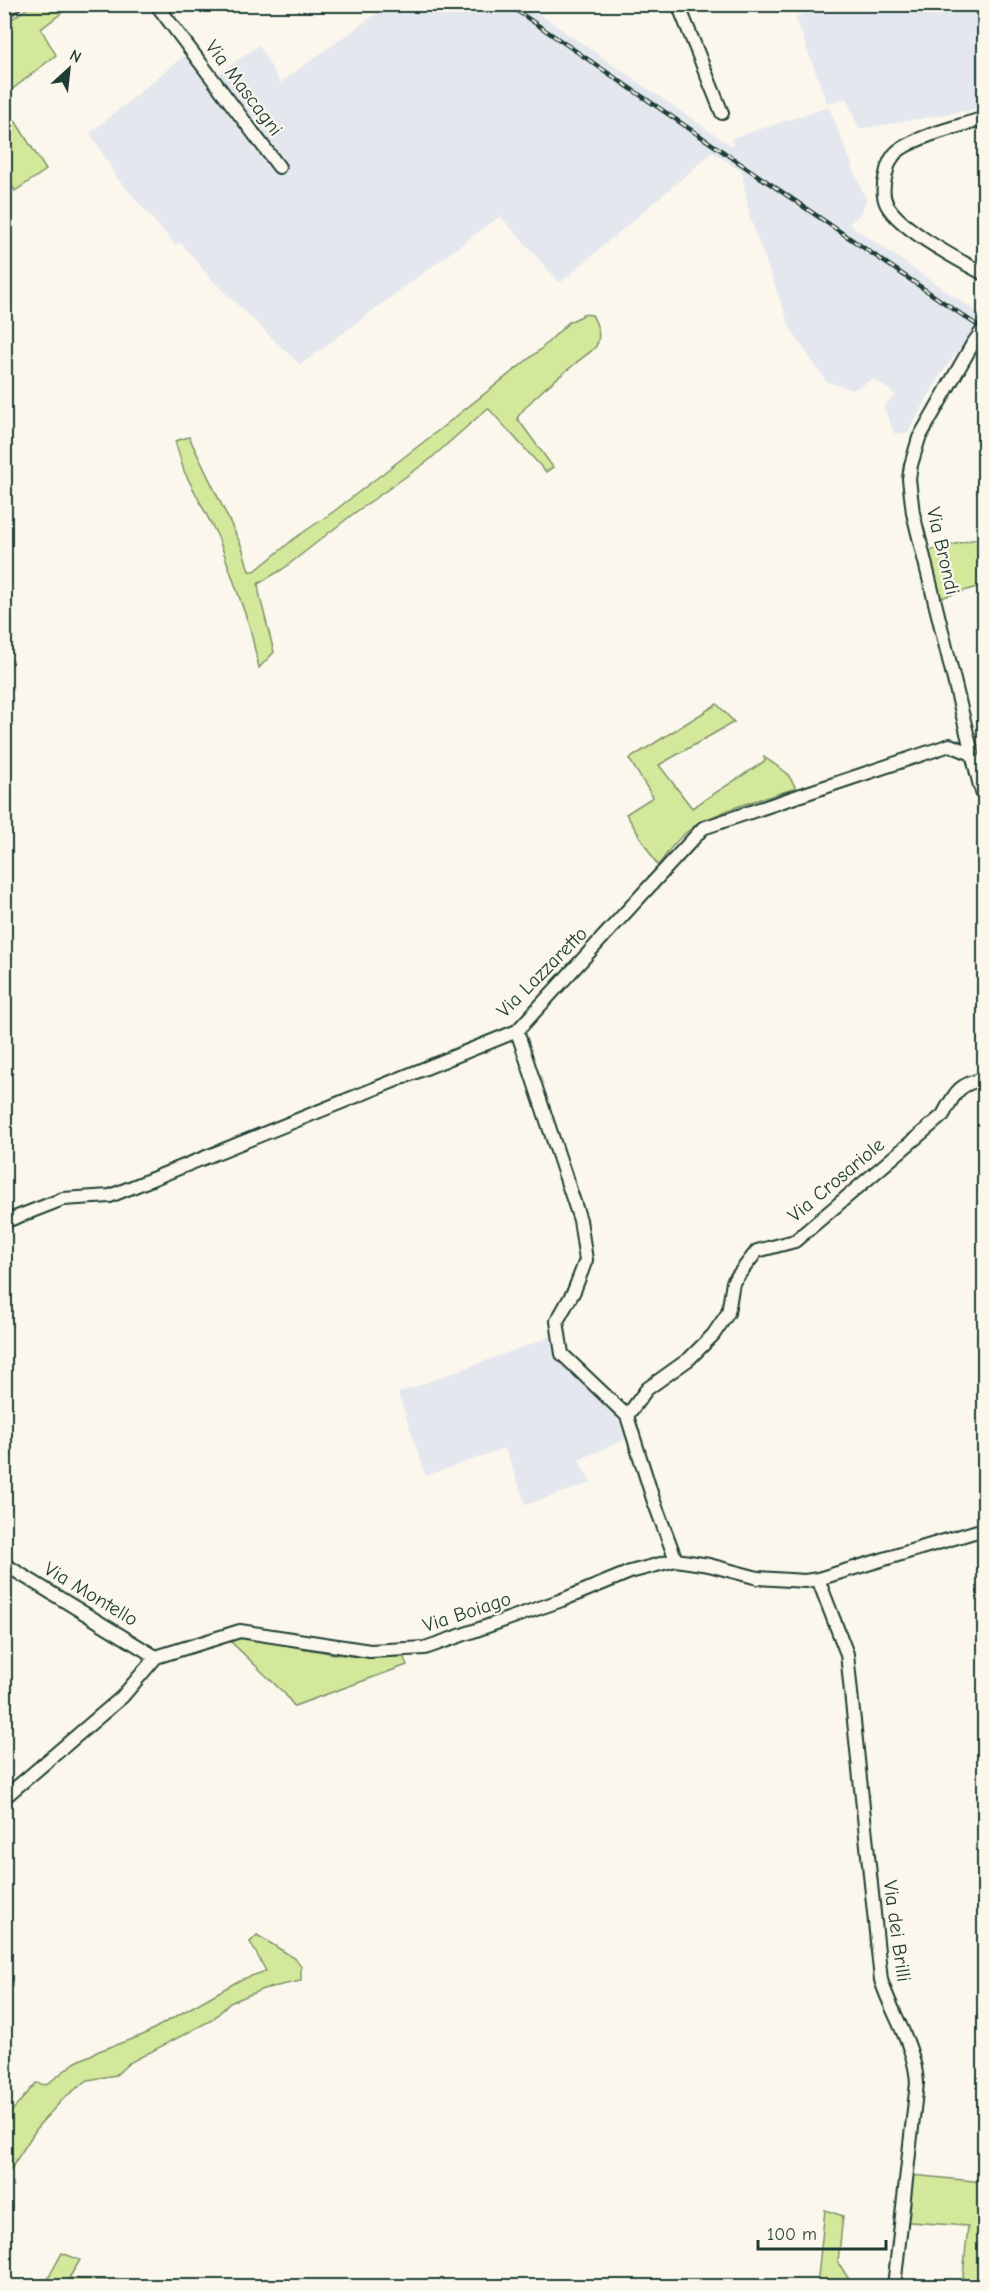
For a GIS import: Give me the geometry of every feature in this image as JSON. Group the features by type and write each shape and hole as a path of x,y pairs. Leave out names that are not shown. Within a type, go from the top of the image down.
{"street":[{"path":"4,12 15,4"},
{"name":"Via Mascagni","path":"156,4 279,167"},
{"path":"678,4 722,113"},
{"path":"979,119 918,140 900,149 891,160 883,194 888,207 911,229 984,274"},
{"name":"Via Brondi","path":"984,328 919,438 910,465 909,479 913,513 984,796"},
{"name":"Via Lazzaretto","path":"4,1222 63,1199 110,1196 517,1031 703,828 950,745 972,754"},
{"path":"517,1031 580,1220 586,1260 574,1291 557,1321 562,1354 627,1416 652,1499 676,1560"},
{"name":"Via Crosariole","path":"627,1416 647,1389 689,1359 713,1335 728,1313 733,1282 757,1251 795,1241 943,1115 955,1092 968,1082 984,1079"},
{"name":"Via Boiago","path":"156,1657 240,1631 370,1651 425,1648 562,1600 630,1572 676,1560 709,1565 758,1578 805,1581 984,1529"},
{"name":"Via Montello","path":"4,1564 156,1657"},
{"name":"Via dei Brilli","path":"818,1579 847,1654 881,1980 909,2044 916,2068 917,2083 894,2286"},
{"path":"4,1798 122,1697 156,1657"}],"shaded area":[{"path":"388,5 526,5 733,147 732,138 829,107 866,200 861,213 849,224 984,317 941,374 908,433 895,434 883,407 896,395 874,379 852,390 826,381 791,330 750,218 742,172 713,152 560,283 500,216 300,365 213,281 181,243 175,245 117,178 90,133 197,45 218,74 259,45 280,83"},
{"path":"836,5 984,5 984,108 859,129 846,98 827,103 795,17"},
{"path":"552,1336 558,1350 610,1400 626,1439 579,1460 591,1483 526,1505 505,1448 426,1476 398,1393"}],"green space":[{"path":"33,4 72,5 41,29 56,55 5,95 5,24"},
{"path":"4,103 46,170 15,191 5,174"},
{"path":"582,314 592,315 596,322 599,334 596,346 544,389 517,418 553,467 546,472 488,408 428,461 353,514 283,569 258,584 274,652 259,668 250,628 218,537 184,471 175,441 189,437 242,547 249,571 255,571 295,538 333,512 430,437 541,349 569,322"},
{"path":"984,537 984,585 937,599 928,551"},
{"path":"717,704 734,722 659,765 692,808 765,761 764,757 787,773 796,788 740,806 700,823 679,839 658,866 626,814 653,797 629,759"},
{"path":"225,1636 358,1657 403,1656 407,1665 294,1706 285,1694"},
{"path":"257,1935 296,1959 301,1966 301,1981 263,1989 230,2003 212,2020 129,2063 116,2075 88,2080 65,2097 39,2125 5,2178 5,2119 36,2083 46,2085 76,2062 143,2035 240,1980 266,1971 250,1942"},
{"path":"901,2174 984,2182 984,2286 962,2286 968,2226 895,2221"},
{"path":"825,2210 843,2216 838,2262 853,2286 817,2286"},
{"path":"62,2253 80,2260 69,2278 204,2286 44,2286"}],"railway":[{"path":"507,4 984,330"}]}
